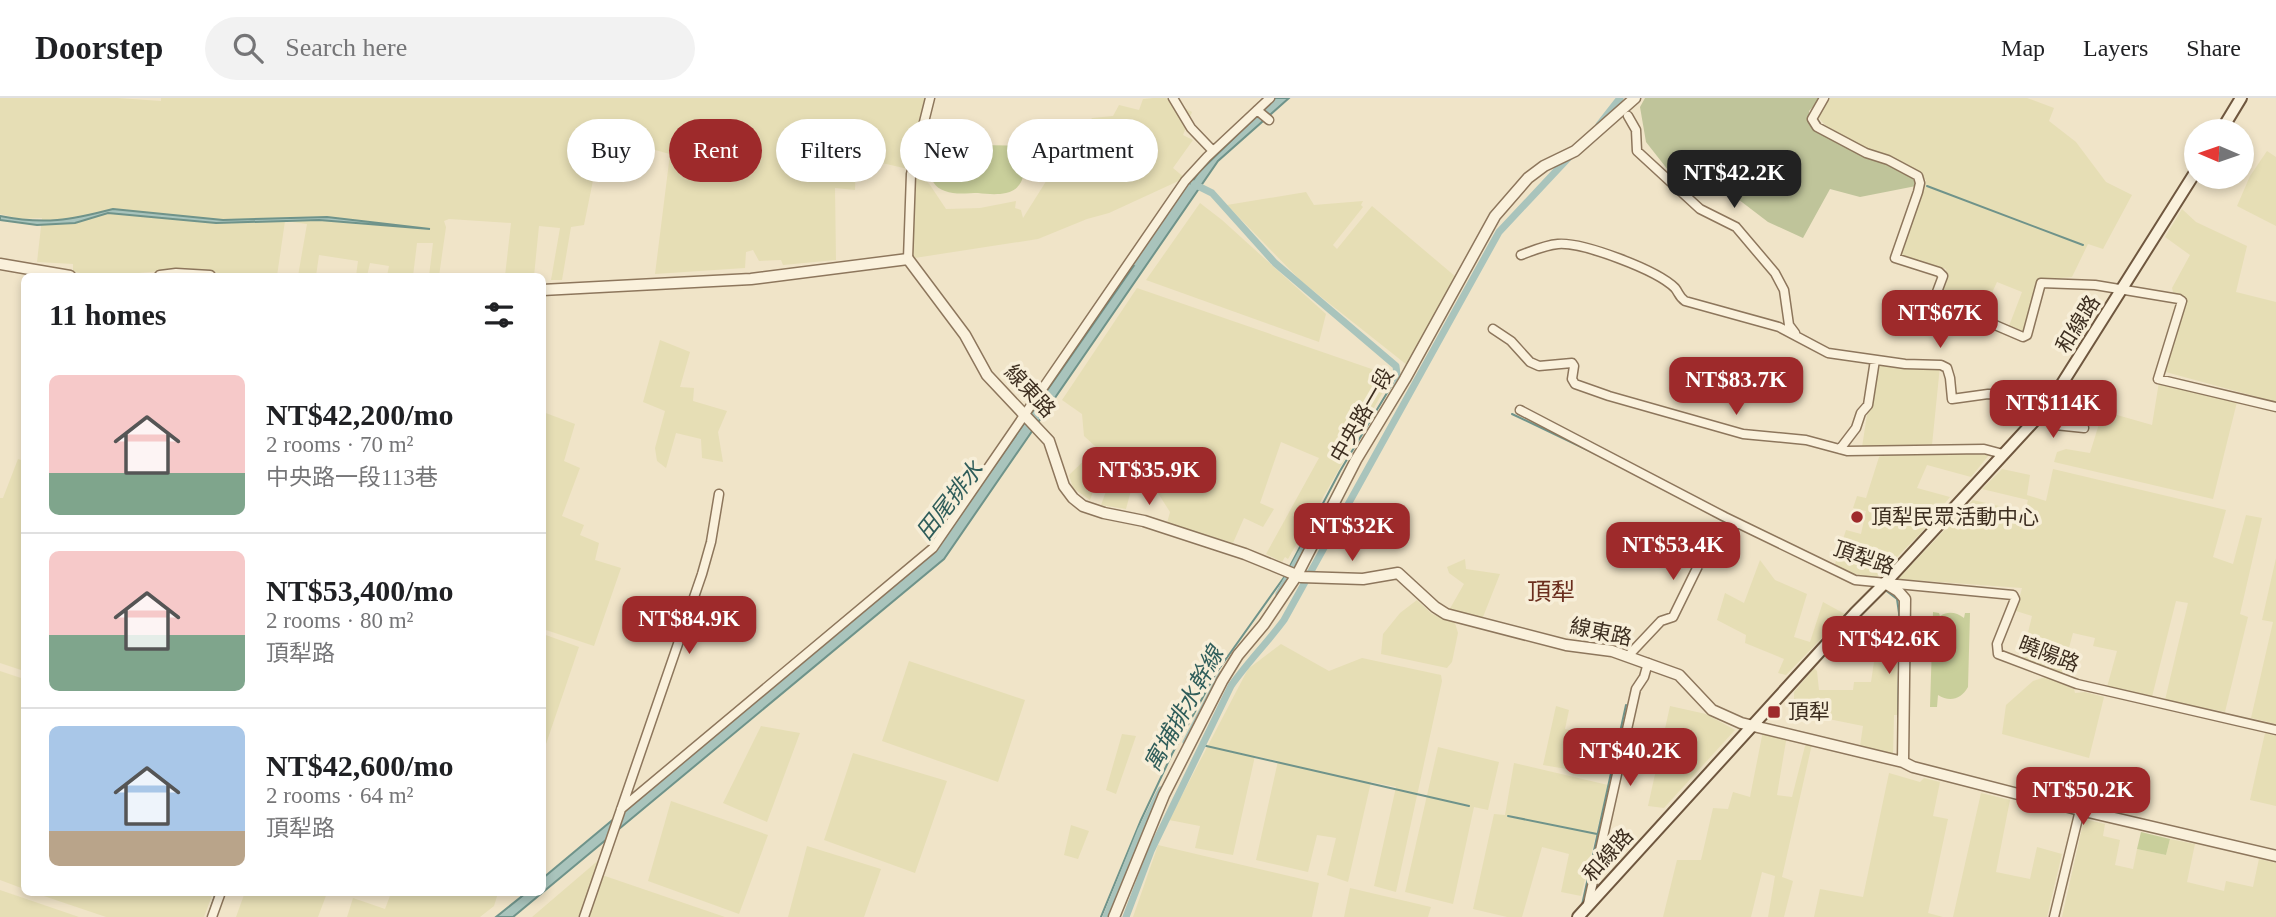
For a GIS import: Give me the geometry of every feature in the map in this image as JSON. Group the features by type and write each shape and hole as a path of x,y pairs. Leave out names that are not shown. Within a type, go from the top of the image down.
{"main road":[{"path":"2228,119 2241,98"},
{"name":"和線路","path":"1578,917 1586,912 1855,613 2048,406 2185,189"}],"street":[{"path":"546,290 751,279 908,259 911,174 930,98"},
{"path":"1173,98 1187,122 1213,151"},
{"path":"621,809 933,548 1185,181 1270,98"},
{"name":"中央路一段","path":"1114,917 1164,795 1222,681 1238,655 1264,624 1296,574 1356,460 1405,379 1487,229 1528,178 1544,166 1575,151 1635,98"},
{"path":"1824,98 1812,119 1817,127 1918,176 1920,183 1895,258 1939,272 1943,276 1934,300 1937,305 2023,337 2027,335 2041,283 2095,285 2182,301 2158,379 2276,407"},
{"path":"1257,110 1268,120"},
{"path":"1628,116 1636,130 1637,151 1700,209 1736,227 1775,273 1784,290 1789,325 1797,336"},
{"path":"1521,255 1554,244 1572,243 1601,250 1617,260 1654,274 1676,289 1680,298 1685,301 1767,323 1828,353 1941,365 1947,369 1950,378 1952,399 1988,394 2036,399 2048,406 2054,415 2055,425 2084,428"},
{"name":"線東路","path":"908,259 965,335 987,375 1049,441 1064,486 1083,506 1144,521 1296,574 1363,579 1398,573 1446,614 1566,645 1612,651 1679,675 1712,710 1741,723 1903,762 1913,767 2080,810 2276,856"},
{"path":"0,264 52,273"},
{"path":"1493,329 1511,341 1530,362 1539,366 1572,363 1573,382 1609,396 1743,434 1806,440 1857,452 1984,449 2003,454"},
{"path":"1840,449 1856,428 1861,413 1868,405 1875,360"},
{"name":"頂犁路","path":"1520,410 1736,523 1854,580 1885,583 1898,591 1905,599 1903,762"},
{"path":"584,917 702,574 711,542 719,494"},
{"path":"1628,656 1661,621 1673,617 1699,564 1718,555 1736,523"},
{"name":"曉陽路","path":"1885,583 2013,595 2015,599 1997,644 1998,654 2077,684 2276,730"},
{"path":"1586,912 1636,689 1644,677 1648,663"},
{"path":"2054,917 2080,810"},
{"path":"212,917 220,896"}],"shaded area":[{"path":"0,98 118,98 161,101 161,98 927,98 921,119 900,119 900,167 886,164 886,119 776,119 776,182 855,182 855,190 835,188 836,260 783,265 781,260 759,261 753,250 746,252 745,268 655,274 669,162 669,182 762,182 762,119 669,119 669,154 655,150 655,119 567,119 567,182 593,182 584,225 571,227 562,280 551,280 560,228 539,226 534,273 505,273 511,223 449,219 444,221 446,227 439,273 429,273 433,243 417,243 413,273 388,273 389,266 370,263 368,273 356,273 358,261 319,255 316,273 299,273 307,224 285,221 277,273 219,273 184,269 138,273 81,273 73,272 73,264 37,262 42,218 20,219 0,214"},
{"path":"1166,98 1192,112 1183,135 1193,140 1173,168 1185,178 1109,213 1038,239 908,259 913,182 927,182 946,209 980,208 1016,201 1015,208 1021,210 1023,218 1046,182 1158,182 1158,119 1091,119 1113,116 1119,105 1139,110 1143,99"},
{"path":"1827,98 2027,98 2054,108 2049,121 2076,142 2106,182 2132,195 2103,249 2088,244 2072,277 2038,280 2025,331 2020,330 2009,326 2022,292 1997,282 1982,314 1940,299 1940,293 1947,282 1946,269 1900,255 1926,180 1904,163 1869,150 1825,125 1817,116"},
{"path":"2267,151 2276,157 2276,226 2237,206 2244,189 2254,189 2254,170"},
{"path":"1306,192 1314,205 1363,201 1363,207 1333,245 1337,249 1372,206 1456,277 1407,365 1301,281 1227,205"},
{"path":"1200,203 1326,314 1319,342 1146,280"},
{"path":"2182,209 2196,222 2247,246 2236,292 2276,302 2276,402 2162,371 2185,298 2173,292 2172,288 2190,255 2165,237"},
{"path":"1137,288 1392,376 1288,559 1285,557 1282,562 1266,554 1319,458 1281,442 1260,503 1274,509 1263,527 1244,518 1233,543 1167,523 1170,512 1156,490 1133,483 1126,509 1101,505 1119,456 1107,451 1090,500 1073,488 1069,475 1097,448 1084,436 1082,414 1062,400"},
{"path":"660,340 690,352 680,387 694,388 693,401 727,411 718,432 723,462 702,458 701,439 676,433 666,468 657,461 655,448 665,411 643,402"},
{"path":"1875,363 1940,366 1932,445 1862,447"},
{"path":"2159,382 2237,402 2213,499 2054,462 2057,452 2066,449 2090,453 2103,411 2152,425"},
{"path":"546,413 575,424 564,461 580,468 562,516 584,525 580,535 599,543 595,560 621,568 594,646 546,630"},
{"path":"1880,454 1989,455 1971,477 1927,465 1917,488 1950,497 1921,533 1876,578 1849,573 1835,564 1846,530 1861,534 1866,511 1853,508 1857,496 1866,498"},
{"path":"18,459 21,460 21,670 0,663 0,498 3,498"},
{"path":"2002,469 2030,475 2027,495 2046,501 2053,469 2226,510 2213,557 2233,564 2246,515 2262,518 2240,614 2248,617 2225,712 2165,700 2188,603 2176,601 2152,697 2107,687 2117,651 2093,646 2095,638 2073,633 2062,674 2022,657 2032,616 2016,611 2022,588 1898,579 1973,500 2025,512 2028,500 1982,489"},
{"path":"2276,558 2276,724 2251,718 2273,622 2262,620"},
{"path":"1465,559 1466,569 1500,574 1483,617 1448,612 1464,584 1449,573 1447,567"},
{"path":"1760,560 1775,580 1807,594 1794,637 1810,642 1823,602 1845,614 1786,675 1778,673 1784,659 1745,643 1746,635 1717,620 1725,593 1744,603"},
{"path":"1417,600 1432,614 1455,623 1458,633 1452,662 1447,668 1381,654 1383,634 1400,613"},
{"path":"546,635 579,647 546,744"},
{"path":"1281,644 1329,671 1362,658 1441,675 1442,681 1396,892 1374,886 1396,787 1371,782 1348,882 1327,875 1336,838 1317,835 1308,872 1256,860 1278,761 1255,756 1233,855 1195,848 1200,826 1169,820 1248,669"},
{"path":"1875,655 1897,657 1897,715 1894,715 1893,755 1860,746 1863,726 1794,712 1794,692 1814,668 1817,671 1819,690 1853,690 1854,682 1871,682"},
{"path":"909,661 1025,700 998,782 882,741"},
{"path":"0,671 21,678 21,888 0,880"},
{"path":"2045,677 2074,689 2075,693 2085,692 2104,697 2089,758 2002,734 2006,705 2033,681"},
{"path":"1556,706 1569,710 1565,729 1586,735 1578,771 1543,765"},
{"path":"1670,706 1706,714 1735,730 1664,808 1648,806"},
{"path":"761,726 800,733 767,822 723,803"},
{"path":"1763,731 1787,735 1777,795 1792,797 1805,746 1812,744 1782,877 1793,881 1784,917 1768,917 1775,876 1762,872 1751,917 1663,917 1677,860 1701,860 1713,808 1728,809 1733,792 1750,797"},
{"path":"2265,733 2276,736 2276,806 2250,800"},
{"path":"1122,734 1136,736 1116,794 1106,790"},
{"path":"1438,747 1499,762 1488,810 1474,807 1453,904 1405,892"},
{"path":"853,753 947,781 915,873 824,840"},
{"path":"1514,763 1608,785 1581,896 1561,892 1569,854 1542,847 1522,917 1507,917 1473,909 1494,814 1505,815"},
{"path":"1889,773 1920,782 1924,778 1940,782 1933,816 1948,819 1928,913 1943,917 1814,917 1820,889 1863,897"},
{"path":"1981,793 2010,800 1996,872 2030,879 2037,847 2062,854 2047,917 1953,917"},
{"path":"671,801 768,835 739,914 648,881"},
{"path":"2084,819 2105,824 2103,836 2120,840 2115,865 2133,869 2137,849 2166,855 2170,839 2195,844 2187,882 2224,891 2226,881 2253,887 2259,859 2276,863 2276,917 2062,917"},
{"path":"1071,825 1089,831 1078,859 1064,855"},
{"path":"1158,845 1319,883 1312,917 1133,917"},
{"path":"807,846 881,869 864,917 788,917"},
{"path":"601,858 581,917 532,917"},
{"path":"602,875 725,917 588,917"},
{"path":"1350,888 1431,907 1428,917 1344,917"},
{"path":"0,890 79,917 0,917"},
{"path":"44,896 212,896 204,917 106,917"},
{"path":"244,896 326,896 318,917 236,917"},
{"path":"390,896 497,896 494,906 480,917 347,917 353,898 385,909"}],"green space":[{"path":"1645,98 1818,98 1809,111 1810,126 1863,155 1891,165 1913,178 1916,186 1860,197 1830,189 1803,238 1768,222 1734,196 1693,175 1668,170 1646,142 1640,107"},
{"path":"993,145 1007,145 1007,182 1021,182 1012,191 999,194 949,192 933,182 993,182"},
{"path":"1933,612 1939,613 1940,616 1955,613 1964,618 1965,613 1970,613 1968,687 1962,695 1954,698 1946,699 1938,695 1937,707 1930,707"},
{"path":"2141,832 2170,839 2166,855 2137,849"}],"water":[{"path":"1275,98 1289,98 1218,161 944,559 546,890 546,875 936,550 1199,172"},
{"path":"113,209 223,220 327,217 430,229 319,220 216,223 108,213 75,223 37,225 0,220 0,216 57,220"},
{"path":"522,896 538,896 513,917 496,917"}],"waterway":[{"path":"1599,125 1620,98"},
{"path":"1126,917 1151,851 1231,686 1284,620 1499,232 1572,154"},
{"name":"寓埔排水幹線","path":"1194,184 1212,193 1275,263 1396,366 1396,387"},
{"path":"1927,186 2083,245"},
{"name":"田尾排水","path":"1137,260 1188,190"},
{"path":"1289,568 1340,471 1393,383"},
{"path":"1512,414 1598,455"},
{"name":"寓埔排水幹線","path":"1279,594 1320,519"},
{"path":"1101,917 1172,754 1216,673 1285,576"},
{"path":"1884,589 1897,599 1900,620 1898,717"},
{"name":"寓埔排水幹線","path":"1186,742 1221,675"},
{"path":"1582,905 1626,705"},
{"path":"1202,745 1469,806"},
{"name":"寓埔排水幹線","path":"1106,917 1141,830 1161,790"},
{"path":"1508,816 1597,834"},
{"path":"208,917 215,896"}],"place":[{"name":"頂犁民眾活動中心","path":"1857,517"},
{"name":"頂犁","path":"1774,712"}],"district":[{"name":"頂犁","path":"1551,592"}]}
